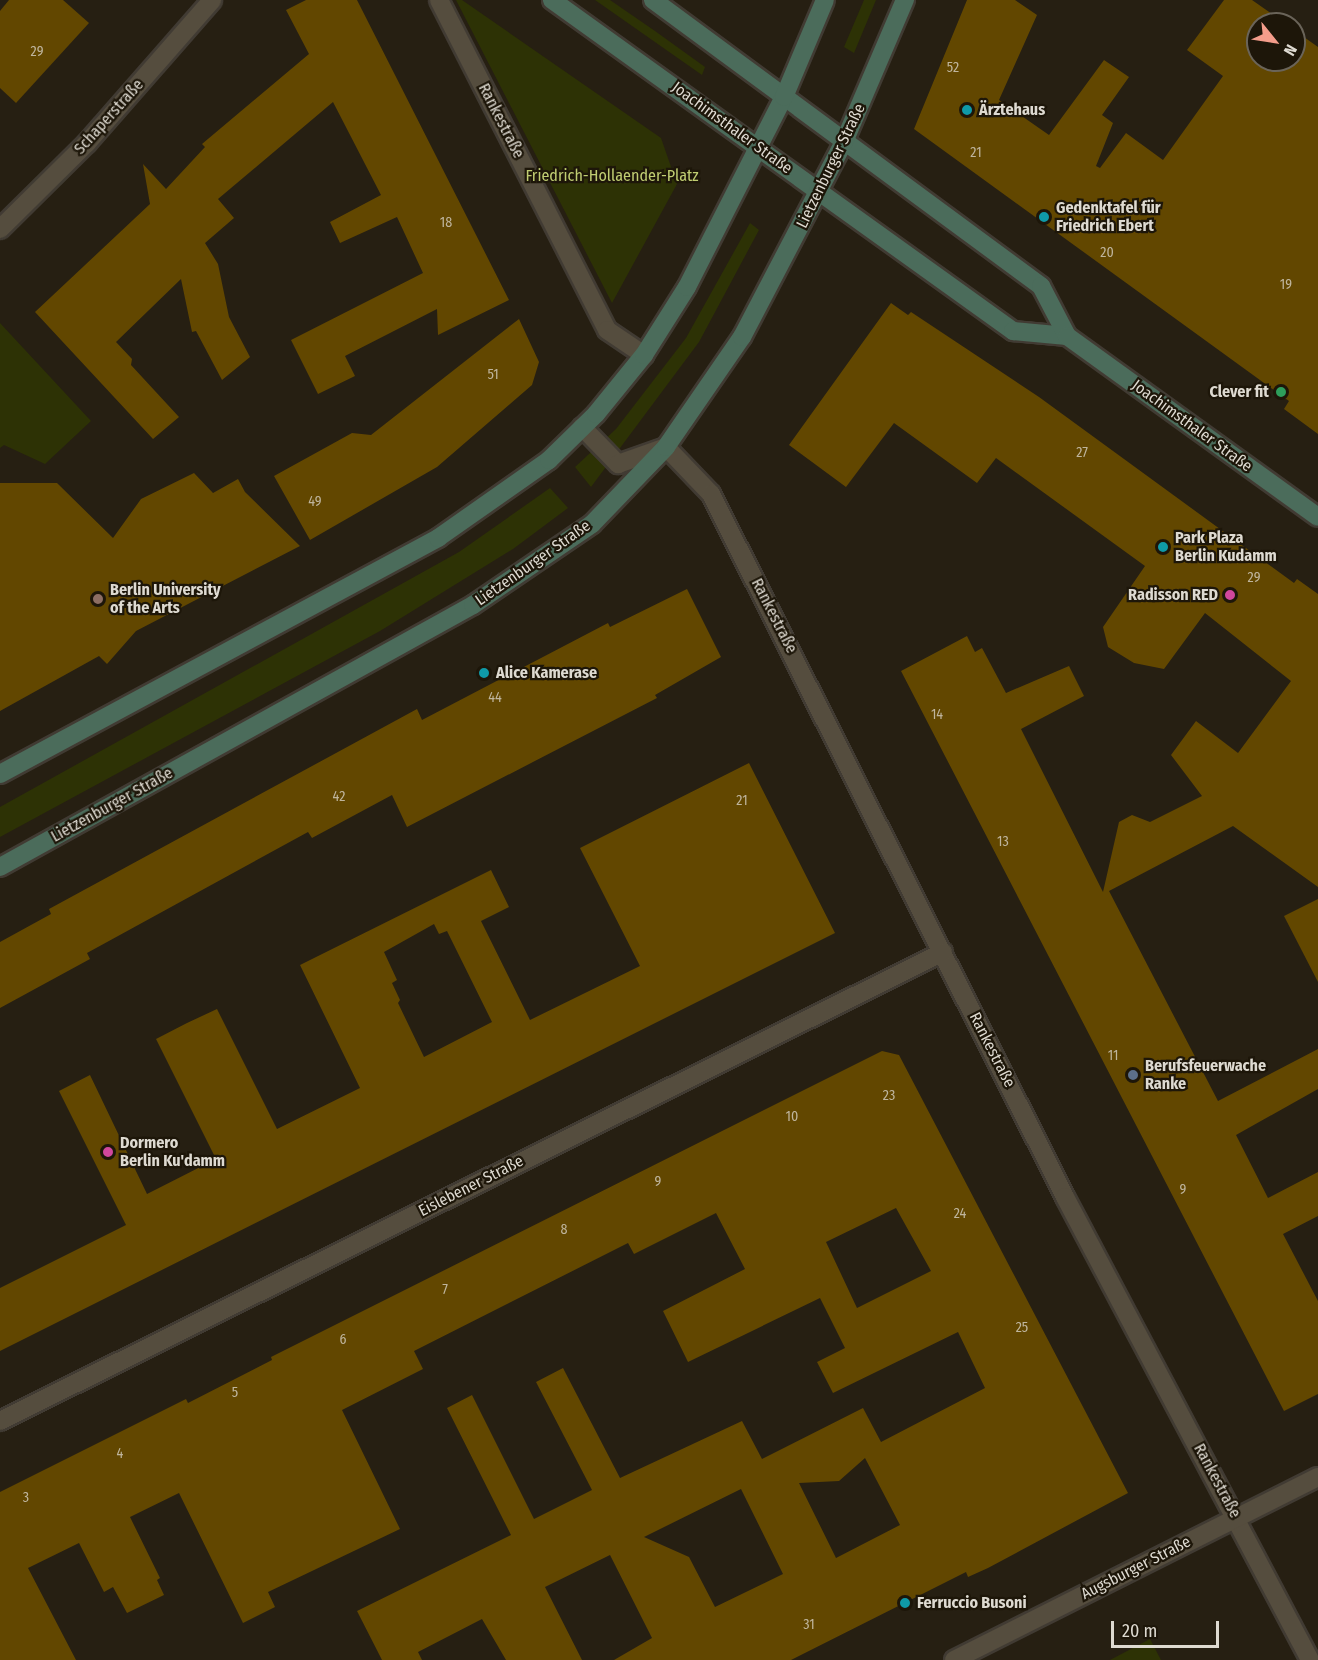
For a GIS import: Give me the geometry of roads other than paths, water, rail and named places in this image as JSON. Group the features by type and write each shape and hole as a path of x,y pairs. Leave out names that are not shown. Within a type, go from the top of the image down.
{"main road":[{"name":"Joachimsthaler Straße","path":"552,0 1012,331 1067,336"},
{"name":"Joachimsthaler Straße","path":"652,0 1041,286 1067,336 1318,517"},
{"path":"0,774 438,538 549,460 582,427 644,355 687,286 784,97 825,0"},
{"name":"Lietzenburger Straße","path":"0,867 473,605 592,524 666,447 742,337 844,142 905,0"}],"street":[{"name":"Schaperstraße","path":"0,229 87,144 212,0"},
{"name":"Rankestraße","path":"439,0 607,330 644,355"},
{"path":"582,427 618,464 666,447"},
{"name":"Rankestraße","path":"666,447 711,494 1065,1197 1237,1517 1310,1660"},
{"name":"Eislebener Straße","path":"0,1421 943,952"},
{"name":"Augsburger Straße","path":"954,1660 1318,1478"}],"place":[{"name":"Ärztehaus","path":"967,110"},
{"name":"Gedenktafel für Friedrich Ebert","path":"1044,217"},
{"name":"Clever fit","path":"1281,392"},
{"name":"Park Plaza Berlin Kudamm","path":"1163,547"},
{"name":"Radisson RED","path":"1230,595"},
{"name":"Berlin University of the Arts","path":"98,599"},
{"name":"Alice Kamerase","path":"484,673"},
{"name":"Berufsfeuerwache Ranke","path":"1133,1075"},
{"name":"Dormero Berlin Ku'damm","path":"108,1152"},
{"name":"Ferruccio Busoni","path":"905,1603"}],"park label":[{"name":"Friedrich-Hollaender-Platz","path":"612,176"}]}
